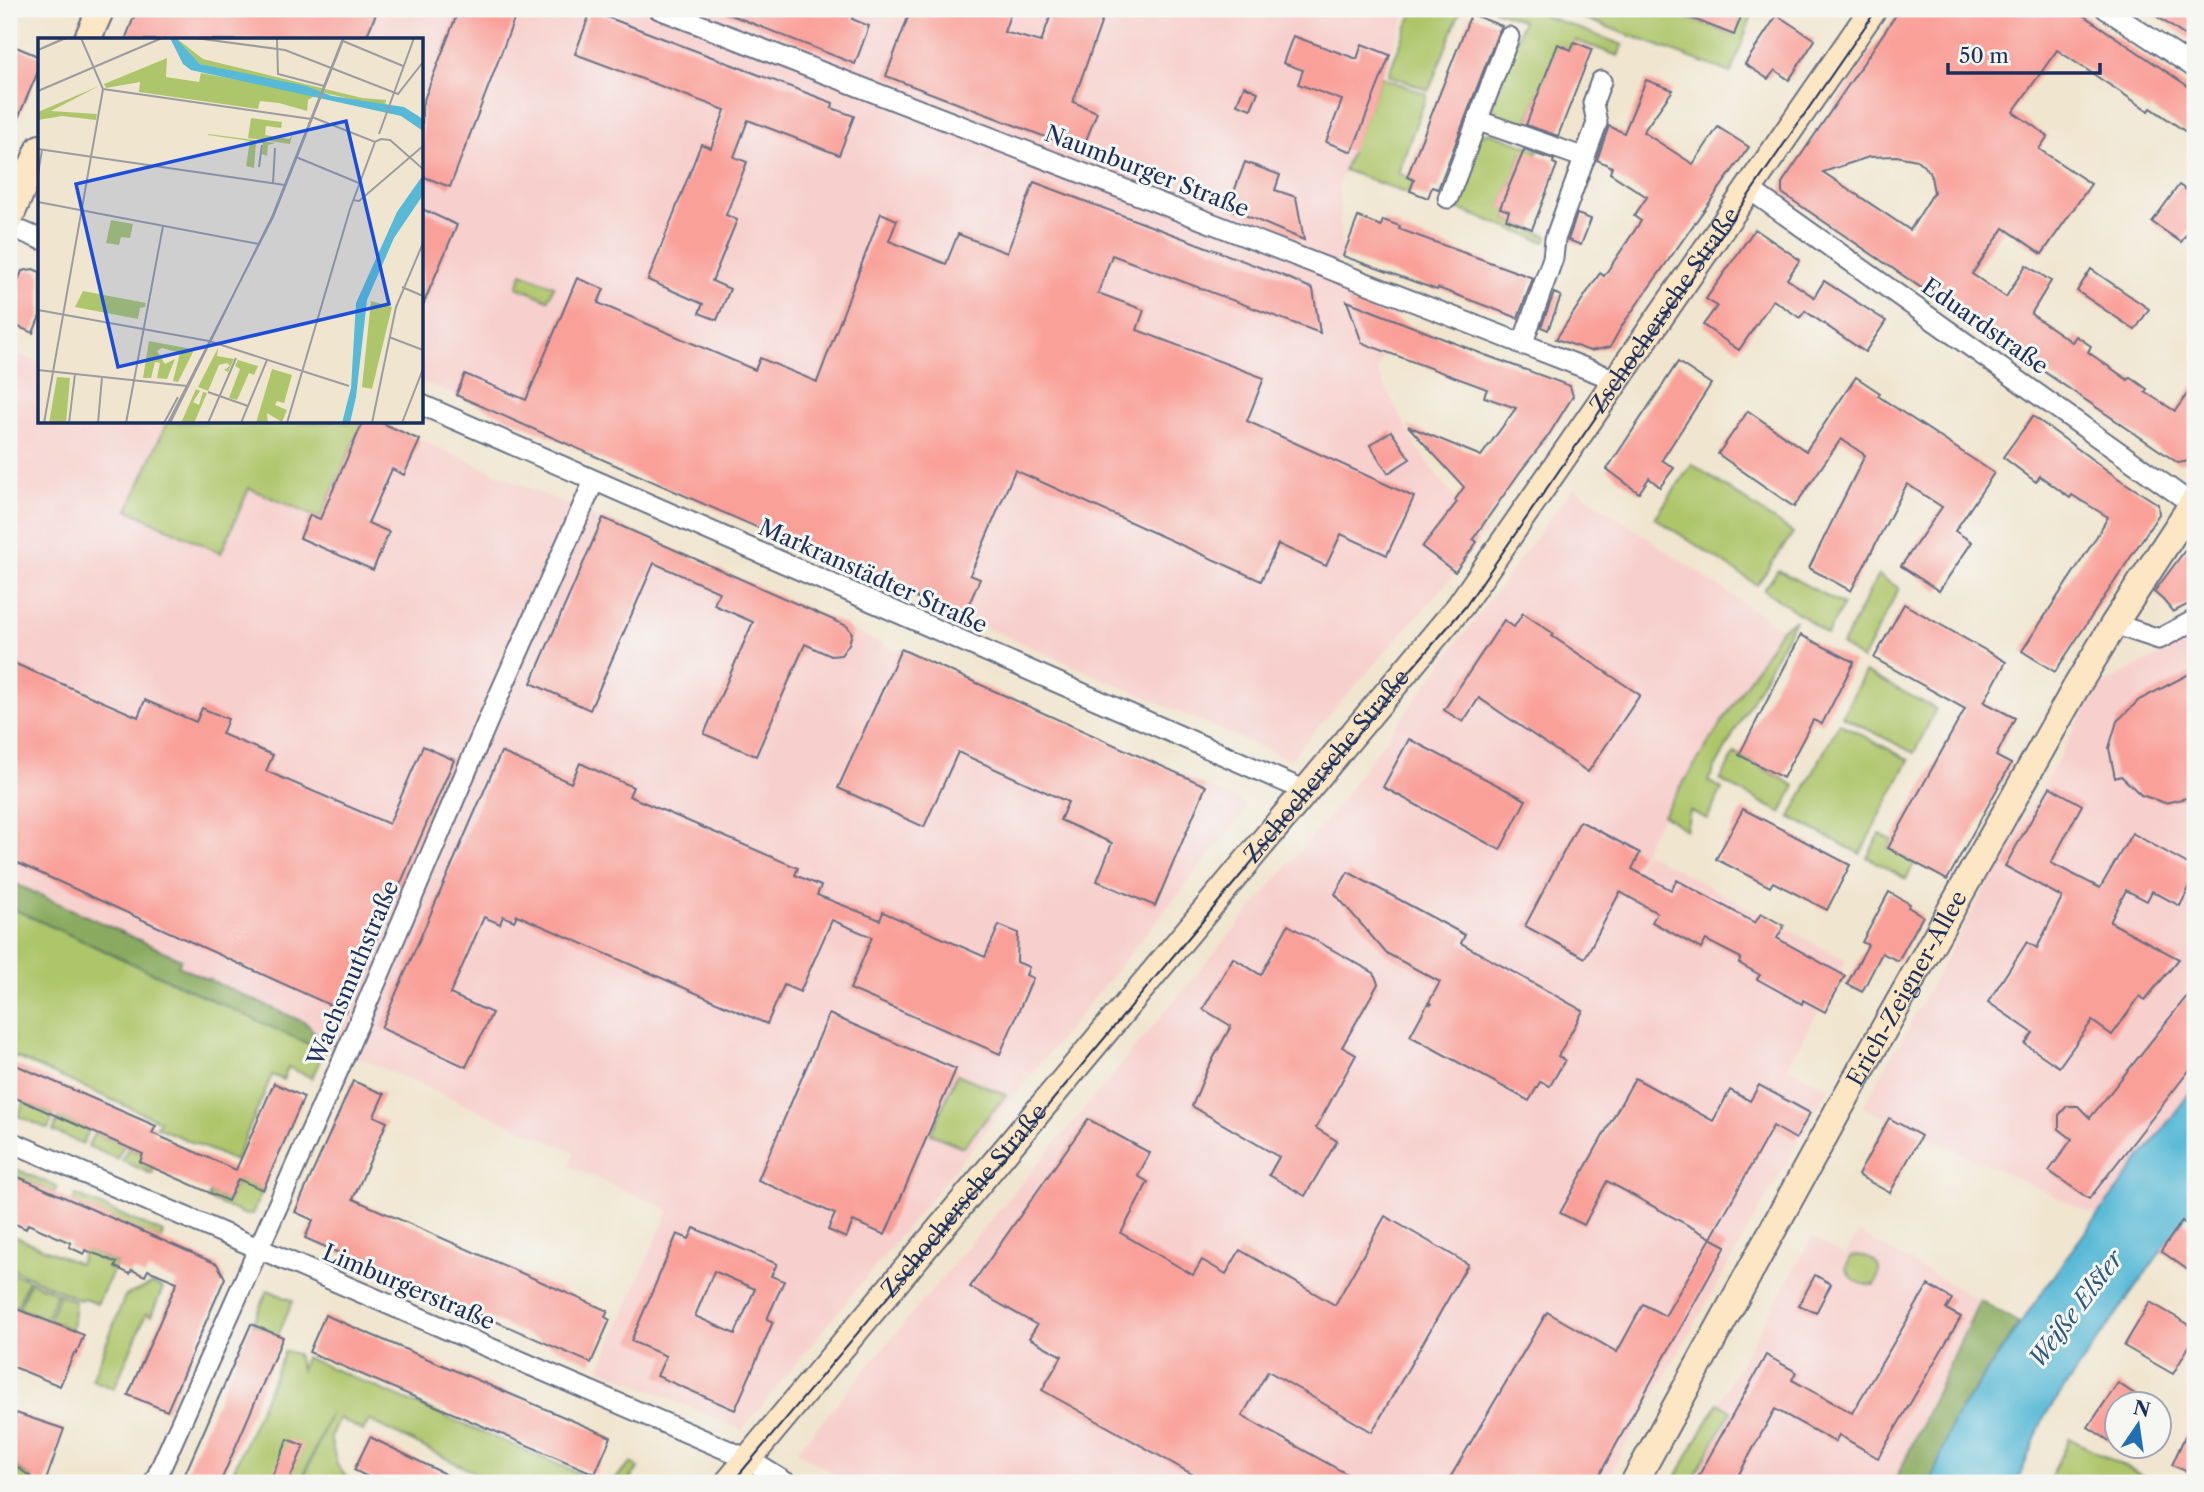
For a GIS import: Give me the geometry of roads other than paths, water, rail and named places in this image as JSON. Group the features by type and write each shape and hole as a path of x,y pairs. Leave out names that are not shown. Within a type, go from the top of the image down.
{"main road":[{"path":"88,38 101,9"},
{"name":"Zschochersche Straße","path":"728,1483 1468,595 1873,9"},
{"path":"9,219 38,153"},
{"name":"Erich-Zeigner-Allee","path":"1633,1483 2075,689 2113,624 2194,502"}],"street":[{"name":"Naumburger Straße","path":"659,9 1616,380"},
{"path":"2106,9 2195,68"},
{"path":"1448,198 1509,37"},
{"path":"1522,345 1553,258 1555,239 1597,123 1593,103 1601,81"},
{"path":"1479,121 1584,159"},
{"name":"Eduardstraße","path":"1748,189 2194,502"},
{"path":"9,226 38,238"},
{"name":"Markranstädter Straße","path":"424,406 1306,791"},
{"name":"Wachsmuthstraße","path":"153,1483 344,1057 594,481"},
{"path":"2113,624 2159,639 2195,620"},
{"name":"Limburgerstraße","path":"9,1140 748,1459 787,1483"}],"water":[{"name":"Weiße Elster","path":"2195,1086 2195,1203 2044,1417 2017,1483 1931,1483 1953,1421 2065,1259"}],"tram line":[{"path":"732,1483 1465,607 1877,9"}]}
